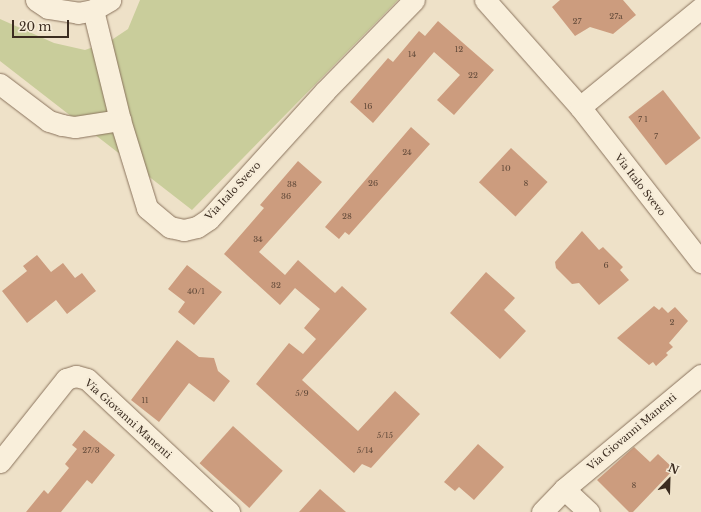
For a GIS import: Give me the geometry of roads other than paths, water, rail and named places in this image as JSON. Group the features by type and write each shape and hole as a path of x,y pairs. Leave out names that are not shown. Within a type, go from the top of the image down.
{"street":[{"path":"36,0 63,12 101,5"},
{"name":"Via Italo Svevo","path":"101,5 120,120 147,208 170,227 184,230 197,227 209,219 324,91 414,0"},
{"name":"Via Italo Svevo","path":"485,0 580,107 701,262"},
{"path":"580,107 701,8"},
{"path":"0,84 49,121 62,125 75,127 120,120"},
{"name":"Via Giovanni Manenti","path":"542,512 564,489 701,375"},
{"name":"Via Giovanni Manenti","path":"0,462 66,379 76,376 87,379 229,512"},
{"path":"564,489 589,512"}]}
